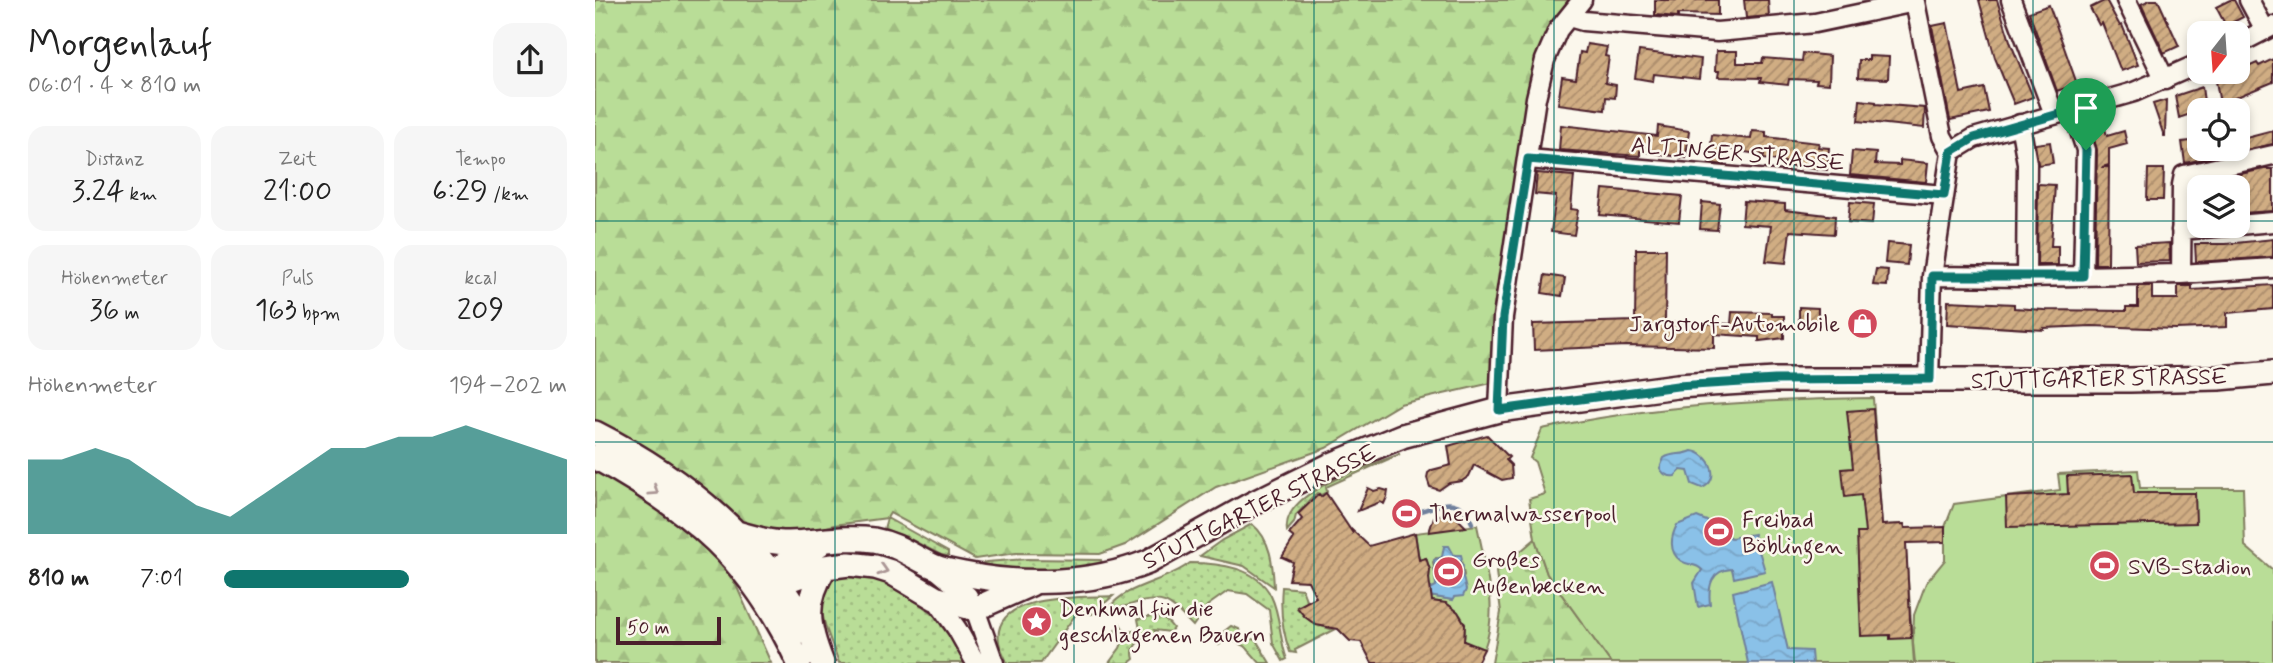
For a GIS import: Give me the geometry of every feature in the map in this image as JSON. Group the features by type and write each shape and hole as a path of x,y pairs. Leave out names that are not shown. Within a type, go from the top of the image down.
{"main road":[{"name":"STUTTGARTER STRASSE","path":"771,583 797,555 825,540 855,538 882,541 932,566 1003,580 1038,581 1106,575 1128,570 1164,555 1252,504 1329,466 1402,436 1499,410 1677,386 1775,380 2130,380 2219,378 2273,373"},
{"path":"595,433 673,479 737,533 810,635 823,663"},
{"path":"595,457 678,508 728,553 771,583 787,636 799,663"},
{"path":"737,533 776,542 825,540"},
{"path":"771,583 849,564 883,569 913,583 935,598 968,603"},
{"path":"810,635 812,598 817,580 825,568"},
{"name":"STUTTGARTER STRASSE","path":"968,603 1038,581"}],"street":[{"path":"1499,410 1503,317 1536,97 1545,60 1558,30 1582,0"},
{"path":"2011,0 2054,114"},
{"path":"2126,0 2165,80"},
{"path":"2249,0 2269,28 2251,37"},
{"path":"1569,18 1583,22 1717,32 1815,23 1915,2 1942,136 1951,152 1932,276 1930,379"},
{"path":"1951,152 1974,138 2073,110 2165,80 2187,69"},
{"path":"2073,110 2086,150 2083,276"},
{"path":"2020,124 2027,163 2026,277"},
{"path":"2181,274 2185,176 2273,155"},
{"name":"ALTINGER STRASSE","path":"1528,159 1944,195"},
{"path":"2250,224 2273,222"},
{"path":"2181,230 2187,229"},
{"path":"1932,276 2181,274 2273,268"},
{"name":"STUTTGARTER STRASSE","path":"932,566 968,603 983,586 1003,580"},
{"path":"935,598 976,663"},
{"path":"957,629 968,603"},
{"path":"968,603 994,663"}],"green space":[{"path":"595,0 1573,0 1548,31 1532,74 1493,318 1496,382 1400,404 1326,448 1216,487 1125,545 1100,554 1016,553 975,559 890,513 887,518 834,525 787,538 709,546 736,585 771,663 595,663"},
{"name":"Freibad Böblingen","path":"1873,398 1882,525 1904,524 1914,663 1611,663 1547,574 1535,539 1529,499 1545,494 1535,462 1530,458 1542,429 1624,414 1707,405"},
{"path":"1400,454 1326,487 1327,492 1321,495 1317,493 1296,515 1294,523 1287,531 1289,516 1298,503 1312,492 1350,473"},
{"name":"SVB-Stadion","path":"2138,470 2140,488 2243,488 2245,546 2273,570 2273,663 1915,663 1914,615 1926,583 1945,560 1945,527 1954,504 2060,490 2058,474"},
{"path":"887,518 948,552 948,556 884,529"},
{"path":"1252,524 1267,545 1272,561 1274,587 1244,566 1200,556"},
{"path":"1477,525 1487,572 1490,604 1484,649 1463,643 1465,634 1462,618 1451,607 1444,603 1427,602 1429,596 1452,600 1464,575 1461,560 1436,558 1433,562 1437,586 1428,590 1430,570 1426,558 1419,560 1415,533"},
{"path":"1535,539 1547,574 1611,663 1492,663 1501,612 1496,572"},
{"path":"1027,559 1101,560 1102,564 1039,571 977,568 986,562"},
{"path":"1190,563 1236,569 1247,573 1265,586 1274,604 1287,659 1283,661 1273,643 1269,610 1247,594 1228,591 1207,606 1193,626 1174,607 1162,601 1109,608 1136,588 1170,575"},
{"path":"847,573 882,578 914,599 941,621 968,663 839,663 825,625 822,599 825,588 833,579"},
{"path":"1282,587 1302,589 1307,602 1297,608 1314,622 1334,630 1295,650 1296,653 1290,652 1282,620"},
{"path":"1113,596 1092,614 1076,614 1041,663 1007,663 999,642 1000,626 1009,614 1023,606 1041,601"},
{"path":"1153,616 1169,623 1173,628 1170,632 1154,630 1160,638 1142,638 1134,647 1134,659 1129,663 1109,663 1124,638 1114,632 1120,624 1126,633 1140,629 1138,619"},
{"path":"1231,626 1239,629 1241,637 1256,640 1270,663 1260,663 1246,647 1228,638 1219,645 1216,642 1217,637"}],"water":[{"path":"1692,451 1704,456 1711,467 1711,479 1702,488 1692,484 1688,471 1681,470 1675,476 1670,476 1664,474 1660,468 1667,456"},
{"path":"1697,517 1731,538 1754,534 1765,571 1734,578 1732,569 1719,572 1712,580 1710,604 1698,607 1694,583 1702,570 1681,561 1672,549 1677,525"},
{"name":"Großes Außenbecken","path":"1444,546 1449,546 1454,555 1461,555 1460,563 1463,565 1466,590 1463,596 1454,597 1453,600 1429,596 1428,590 1436,586 1434,560 1442,557"},
{"path":"1772,582 1788,650 1811,651 1812,663 1748,663 1733,592"}],"building":[{"path":"1655,0 1718,0 1718,15 1655,15"},
{"path":"1744,0 1768,0 1769,16 1746,18"},
{"path":"1979,0 1997,0 2011,44 2033,97 2014,104 1995,58"},
{"path":"2106,0 2120,26 2122,25 2138,65 2121,71 2102,23 2099,25 2090,8"},
{"path":"2158,0 2179,46 2164,53 2141,4"},
{"path":"2234,0 2243,17 2235,21 2223,21 2216,7"},
{"path":"2049,5 2077,84 2057,91 2029,12"},
{"path":"1947,23 1961,93 1984,88 1989,112 1950,120 1932,26"},
{"path":"1587,44 1607,47 1605,56 1609,57 1605,83 1616,85 1615,98 1606,97 1605,110 1558,104 1562,77 1576,79 1580,52 1585,53"},
{"path":"1639,51 1701,59 1699,79 1654,74 1653,81 1635,78"},
{"path":"1716,51 1737,51 1737,63 1762,63 1763,58 1802,61 1803,53 1830,56 1829,84 1816,83 1817,80 1789,79 1788,85 1760,82 1761,78 1718,77 1719,71 1715,71"},
{"path":"1869,56 1889,57 1888,79 1858,78 1859,60 1869,60"},
{"path":"2273,59 2273,82 2234,98 2219,98 2217,84 2251,84 2251,66 2257,63 2259,66"},
{"path":"2202,87 2204,98 2187,98 2187,115 2179,118 2175,96"},
{"path":"1860,100 1925,108 1924,128 1858,121"},
{"path":"2166,100 2165,136 2164,136 2153,104"},
{"path":"2103,121 2107,136 2124,131 2127,144 2109,149 2109,165 2102,167 2109,167 2108,264 2095,264 2097,150 2090,126"},
{"path":"1561,125 1657,136 1658,126 1689,131 1686,158 1640,151 1640,156 1559,150"},
{"path":"1752,131 1766,132 1766,137 1819,143 1818,147 1829,148 1827,170 1784,166 1785,162 1763,159 1764,155 1726,149 1725,165 1709,163 1712,135 1751,139"},
{"path":"2273,131 2273,144 2250,149 2250,137"},
{"path":"2187,141 2187,161 2194,161 2185,163 2182,142"},
{"path":"2050,142 2053,163 2038,165 2035,144"},
{"path":"1852,151 1876,153 1875,164 1900,165 1900,160 1928,163 1926,182 1850,175"},
{"path":"2148,169 2164,169 2163,200 2147,200"},
{"path":"2273,169 2273,211 2250,212 2250,175 2236,175"},
{"path":"1537,173 1574,176 1571,209 1578,210 1574,235 1551,232 1556,196 1535,194"},
{"path":"2038,184 2055,185 2051,246 2058,246 2058,265 2037,265"},
{"path":"1603,189 1682,196 1679,222 1600,215"},
{"path":"1744,201 1785,204 1785,210 1835,216 1834,234 1790,231 1786,263 1766,261 1771,226 1742,224"},
{"path":"1702,202 1720,204 1717,230 1700,229"},
{"path":"1850,202 1874,204 1872,224 1848,222"},
{"path":"2273,239 2273,257 2196,262 2195,244"},
{"path":"1887,243 1909,245 1907,265 1885,263"},
{"path":"2169,243 2170,261 2136,262 2135,245"},
{"path":"1636,249 1666,249 1665,322 1731,324 1732,312 1772,313 1772,316 1784,316 1784,338 1759,341 1759,337 1714,334 1714,348 1627,346 1534,350 1533,324 1635,321"},
{"path":"1876,269 1888,270 1887,286 1873,285"},
{"path":"1545,275 1565,278 1562,296 1542,293"},
{"path":"2273,285 2273,309 2227,313 2227,327 2176,329 2092,326 2044,330 1947,324 1948,301 2014,304 2014,308 2044,310 2126,311 2126,307 2138,307 2138,286 2152,286 2152,299 2178,299 2178,286 2192,286 2192,290"},
{"path":"1799,307 1818,308 1818,324 1799,323"},
{"path":"1873,409 1882,525 1904,524 1905,528 1945,527 1945,542 1906,543 1911,638 1890,639 1890,635 1861,636 1857,533 1865,533 1861,495 1845,497 1842,469 1853,468 1847,411"},
{"path":"1487,435 1509,457 1506,460 1511,465 1512,478 1502,480 1474,465 1469,476 1462,481 1449,483 1439,490 1430,487 1428,473 1451,465 1448,446"},
{"path":"2132,474 2134,493 2195,493 2196,523 2007,527 2006,497 2068,494 2067,476"},
{"path":"1368,488 1388,491 1384,504 1380,502 1358,511"},
{"path":"1326,493 1352,532 1369,546 1415,533 1419,560 1426,558 1430,570 1432,601 1446,603 1458,612 1465,624 1464,641 1484,649 1477,663 1372,663 1361,642 1350,641 1338,629 1316,625 1305,617 1297,607 1316,597 1308,581 1289,580 1293,562 1282,557 1294,538 1289,534 1302,519 1298,514 1319,494 1321,497"},
{"path":"1445,513 1456,517 1466,527 1429,532 1434,517"}],"waterway":[{"path":"1417,512 1455,504 1467,513 1472,523"}],"place":[{"name":"Jargstorf-Automobile","path":"1863,323"},
{"name":"Thermalwasserpool","path":"1406,513"},
{"name":"Freibad Böblingen","path":"1719,532"},
{"name":"SVB-Stadion","path":"2105,566"},
{"name":"Großes Außenbecken","path":"1449,572"},
{"name":"Denkmal für die geschlagenen Bauern","path":"1036,621"}],"route":[{"path":"2073,110 2086,150 2083,276 1932,276 1930,379 1775,380 1677,386 1499,410 1503,317 1528,159 1944,195 1951,152 1974,138 2073,110"}]}
